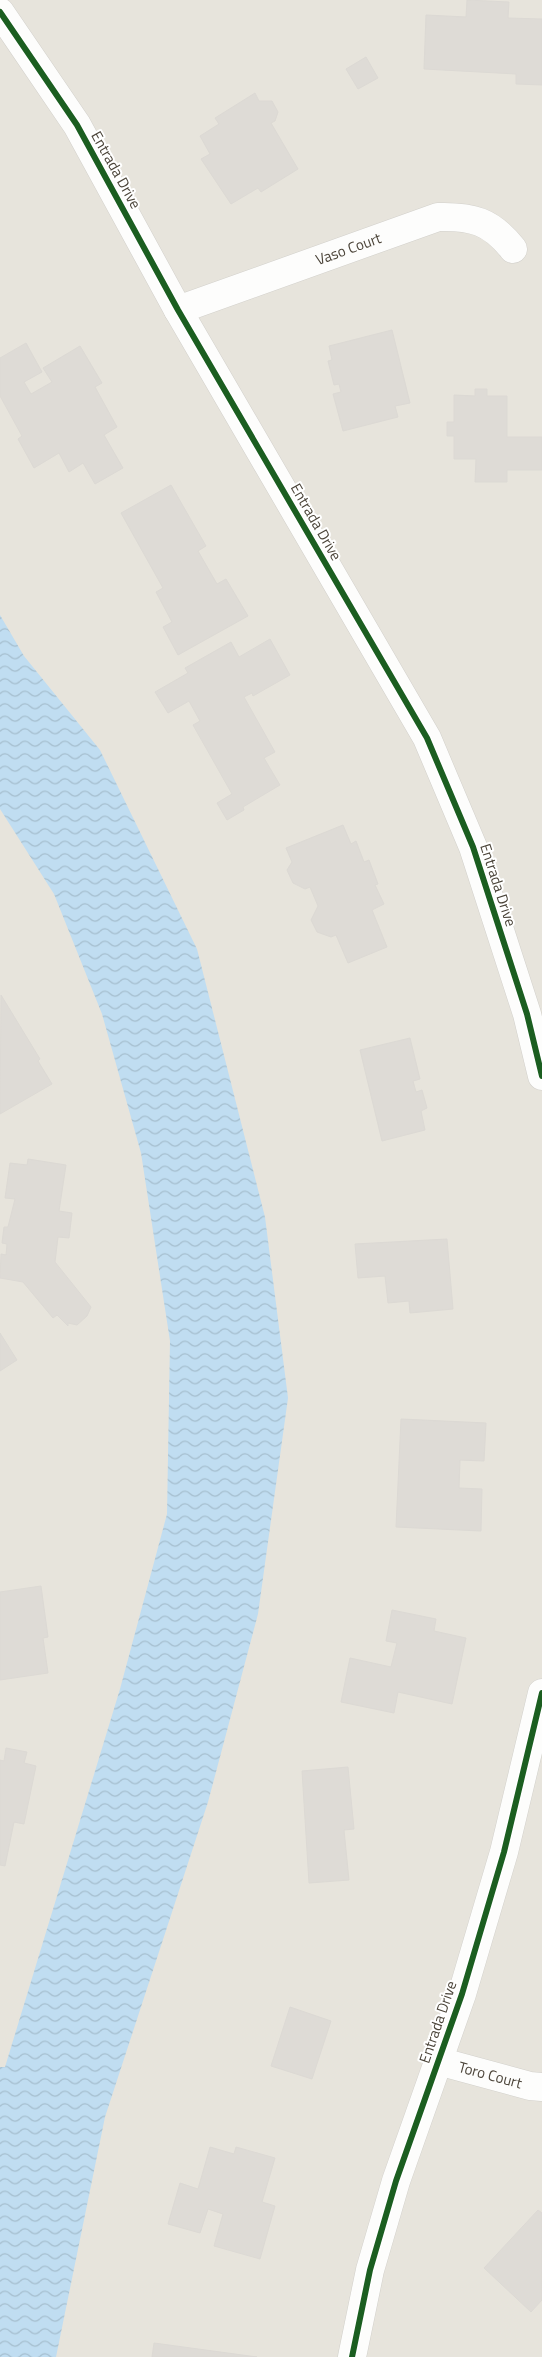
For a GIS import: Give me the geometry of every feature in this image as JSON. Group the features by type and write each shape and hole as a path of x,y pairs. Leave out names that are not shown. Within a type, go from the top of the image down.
{"street":[{"name":"Entrada Drive","path":"0,12 76,125 178,310 427,738 473,847 527,1014 542,1076"},
{"name":"Vaso Court","path":"178,310 438,217 462,216 485,223 504,238 514,249"},
{"name":"Entrada Drive","path":"352,2357 370,2270 396,2181 462,1994 504,1852 542,1693"},
{"name":"Toro Court","path":"438,2061 530,2086 542,2087"}],"shaded area":[{"path":"0,0 542,0 542,2357 0,2357"}],"water":[{"path":"0,615 24,656 100,750 197,949 265,1217 288,1398 258,1614 208,1802 105,2117 56,2357 0,2357 0,2067 5,2067 120,1689 167,1514 170,1341 141,1153 102,1014 54,894 0,809"}],"building":[{"path":"467,0 509,2 508,18 542,19 542,85 516,84 516,74 424,69 426,15 466,17"},
{"path":"366,57 378,78 358,89 346,69"},
{"path":"255,93 259,101 272,101 278,112 275,121 271,123 298,169 261,192 258,188 231,204 201,159 210,154 200,136 219,124 215,118"},
{"path":"392,330 410,403 395,406 398,417 343,431 333,394 341,392 339,384 334,385 328,361 332,360 329,346"},
{"path":"26,343 42,372 24,382 31,394 52,382 43,368 80,346 102,383 95,387 117,427 104,435 123,468 95,484 83,463 69,472 59,453 34,468 18,439 22,436 0,396 0,358"},
{"path":"475,389 487,389 487,396 507,396 507,437 542,437 542,470 507,470 507,482 475,482 476,459 454,459 454,436 447,436 447,422 454,422 454,395 475,396"},
{"path":"171,485 206,546 198,551 217,584 226,579 248,616 178,655 163,627 172,622 156,592 163,588 121,513"},
{"path":"270,639 290,675 253,696 252,693 244,697 275,752 264,758 280,785 243,807 244,810 227,820 217,803 232,794 193,725 200,721 189,701 168,713 155,692 188,673 185,668 231,642 239,657"},
{"path":"343,825 351,844 356,841 364,862 369,860 378,884 375,885 384,904 372,910 387,947 348,963 336,935 331,937 317,932 311,920 318,906 310,887 305,889 293,883 287,870 292,862 286,848"},
{"path":"1,995 40,1059 38,1061 52,1084 0,1114"},
{"path":"410,1038 420,1079 413,1081 416,1092 422,1090 427,1108 421,1111 425,1130 382,1141 360,1050"},
{"path":"28,1159 66,1165 59,1211 72,1213 69,1238 58,1237 55,1262 91,1307 87,1316 77,1325 68,1323 68,1326 57,1315 53,1318 23,1282 0,1278 1,1254 6,1255 7,1244 2,1243 4,1227 8,1227 15,1199 5,1198 10,1163 27,1165"},
{"path":"447,1239 453,1309 410,1313 409,1301 388,1303 385,1276 358,1278 355,1244"},
{"path":"0,1333 17,1360 0,1371"},
{"path":"401,1419 486,1423 484,1461 460,1460 459,1488 482,1489 481,1531 396,1527"},
{"path":"41,1586 48,1637 43,1638 48,1673 0,1680 0,1592"},
{"path":"392,1610 436,1619 434,1631 466,1638 452,1704 398,1692 394,1713 341,1702 350,1658 391,1667 397,1643 386,1641"},
{"path":"6,1748 27,1752 24,1763 36,1766 24,1824 14,1822 5,1866 0,1865 0,1760 4,1761"},
{"path":"348,1767 354,1829 344,1830 349,1880 309,1883 302,1771"},
{"path":"290,2007 331,2021 312,2079 271,2066"},
{"path":"210,2147 234,2154 236,2147 275,2158 262,2202 275,2206 260,2259 214,2246 223,2214 208,2209 200,2233 168,2224 180,2183 198,2189"},
{"path":"538,2210 542,2213 542,2300 531,2312 484,2268"},
{"path":"154,2343 257,2357 152,2357"}],"cycle path":[{"path":"0,12 77,125 178,310 427,738 473,847 527,1014 542,1076"},
{"path":"352,2357 370,2270 396,2181 462,1994 504,1852 542,1693"}]}
